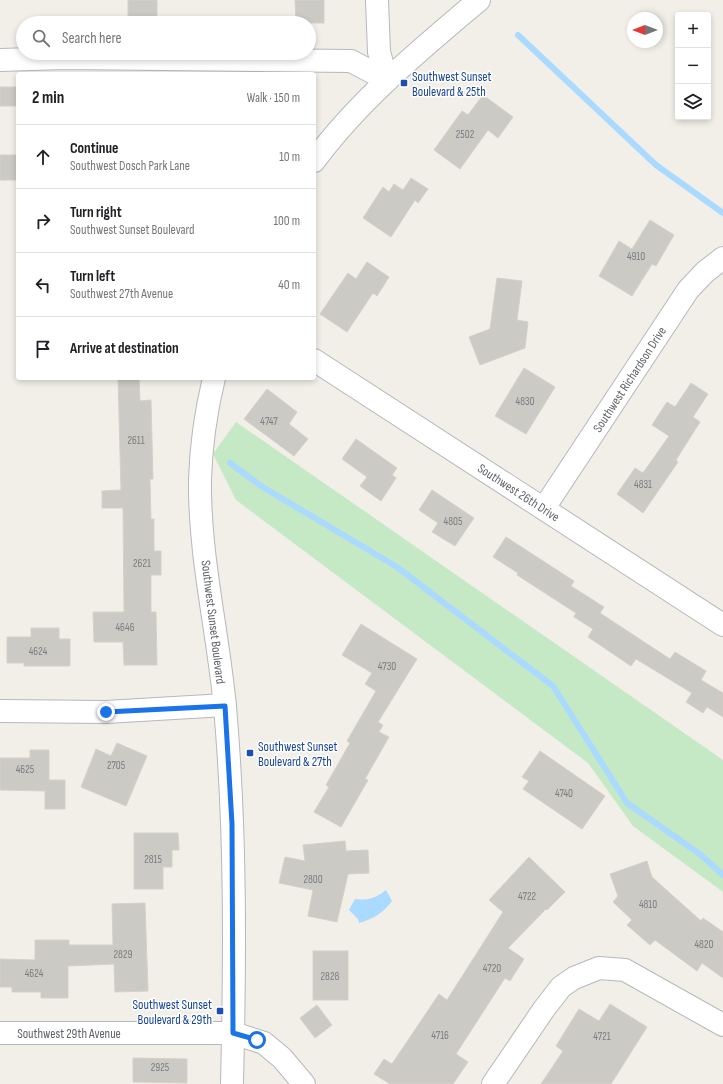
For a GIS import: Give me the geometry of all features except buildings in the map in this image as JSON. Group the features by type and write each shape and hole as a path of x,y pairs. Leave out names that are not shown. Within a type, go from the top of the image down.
{"street":[{"path":"377,0 379,52 387,80"},
{"path":"316,158 346,120 387,80 479,0"},
{"path":"0,60 16,60"},
{"path":"316,60 351,60 387,80"},
{"name":"Southwest Richardson Drive","path":"544,508 688,290 705,272 723,258"},
{"name":"Southwest 26th Drive","path":"316,361 723,625"},
{"name":"Southwest Sunset Boulevard","path":"214,380 205,422 200,480 202,524 225,706 232,824 232,1084"},
{"path":"0,711 106,712 225,706"},
{"path":"493,1084 544,1009 561,987 574,978 599,968 625,970 723,1025"},
{"name":"Southwest 29th Avenue","path":"0,1033 233,1033 264,1043 282,1058 304,1084"}],"green space":[{"path":"236,422 723,760 723,892 633,826 588,763 236,500 213,454"}],"water":[{"path":"386,890 392,901 389,905 369,920 359,923 358,919 349,910 355,899 364,900 372,898"}],"waterway":[{"path":"518,35 656,165 723,213"},
{"path":"230,463 261,486 397,567 553,686 627,803 701,855 723,875"}],"place":[{"name":"Southwest Sunset Boulevard & 25th","path":"404,83"},
{"name":"Southwest Sunset Boulevard & 27th","path":"250,753"},
{"name":"Southwest Sunset Boulevard & 29th","path":"220,1011"}],"route":[{"path":"106,712 225,706 232,824 233,1033 257,1040"}]}
